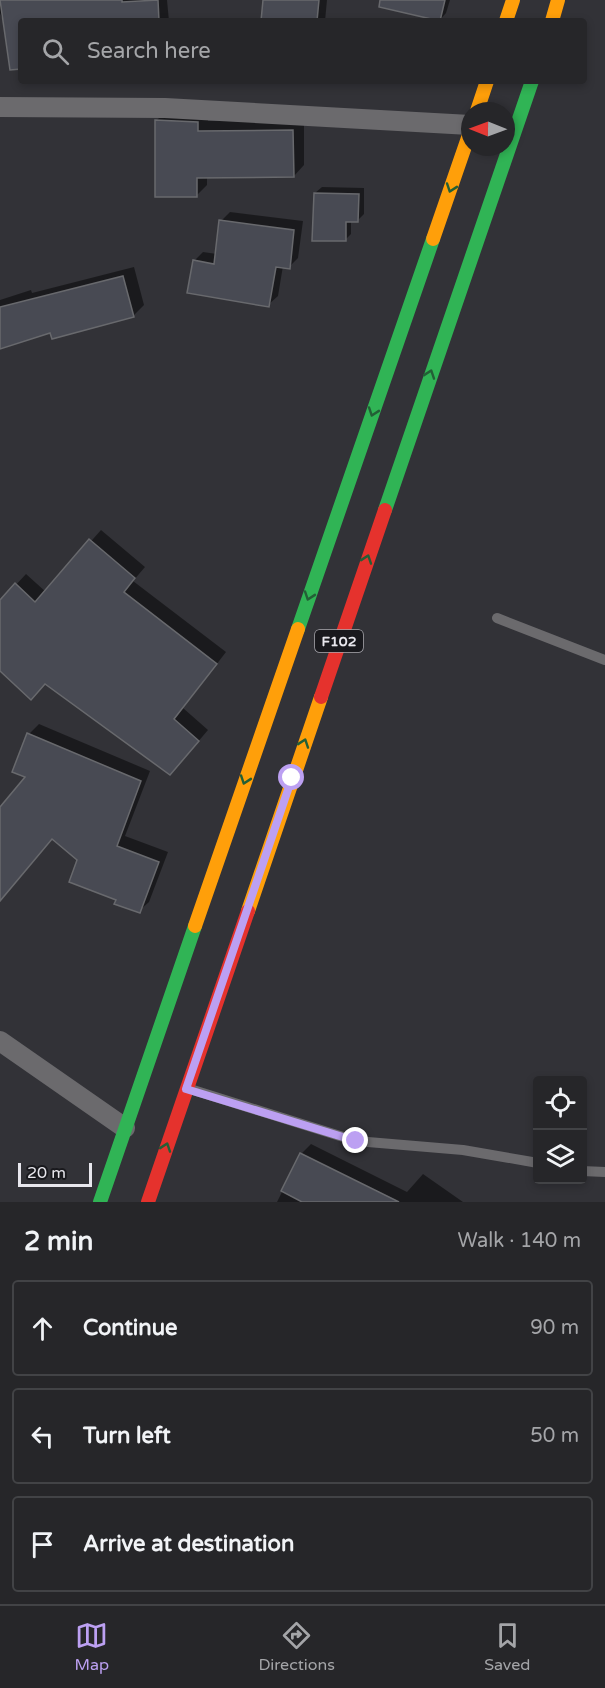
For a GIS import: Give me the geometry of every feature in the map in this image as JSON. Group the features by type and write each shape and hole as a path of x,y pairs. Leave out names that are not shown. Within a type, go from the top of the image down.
{"main road":[{"path":"507,18 513,0"},
{"path":"553,18 558,0"},
{"path":"480,102 486,84"},
{"name":"F102","path":"148,1202 531,84"},
{"name":"F102","path":"100,1202 462,156"}],"street":[{"path":"0,107 165,108 461,124"},
{"path":"0,1041 125,1128"}],"lane":[{"path":"497,618 605,660"},
{"path":"186,1089 356,1141 463,1150 533,1162"},
{"path":"587,1171 605,1172"}],"building":[{"path":"0,0 122,0 122,2 158,0 159,18 18,18 18,69 10,70"},
{"path":"263,0 319,0 317,18 261,18"},
{"path":"380,0 445,0 441,18 427,18 379,7"},
{"path":"155,120 198,122 198,131 293,130 294,177 197,178 197,197 155,197"},
{"path":"314,193 359,194 358,222 346,222 346,241 312,241"},
{"path":"219,220 294,230 290,269 276,267 269,307 187,293 193,260 214,264"},
{"path":"123,276 134,317 52,339 50,333 0,349 0,307"},
{"path":"89,539 135,578 124,592 217,664 174,719 199,741 170,775 45,684 31,700 0,671 0,600 15,583 35,602"},
{"path":"27,733 141,781 117,846 159,862 140,913 114,904 116,900 69,882 77,860 52,839 0,901 0,807 25,777 12,772"},
{"path":"300,1153 399,1202 302,1202 281,1191"}],"traffic: fast":[{"path":"385,510 531,84"},
{"path":"298,629 433,239"},
{"path":"100,1202 195,926"}],"traffic: slow":[{"path":"507,18 513,0"},
{"path":"553,18 558,0"},
{"path":"480,102 486,84"},
{"path":"433,239 462,156"},
{"path":"195,926 298,629"},
{"path":"248,911 321,697"}],"traffic: jam":[{"path":"321,697 385,510"},
{"path":"148,1202 248,911"}],"route":[{"path":"292,778 186,1089 356,1141"}]}
